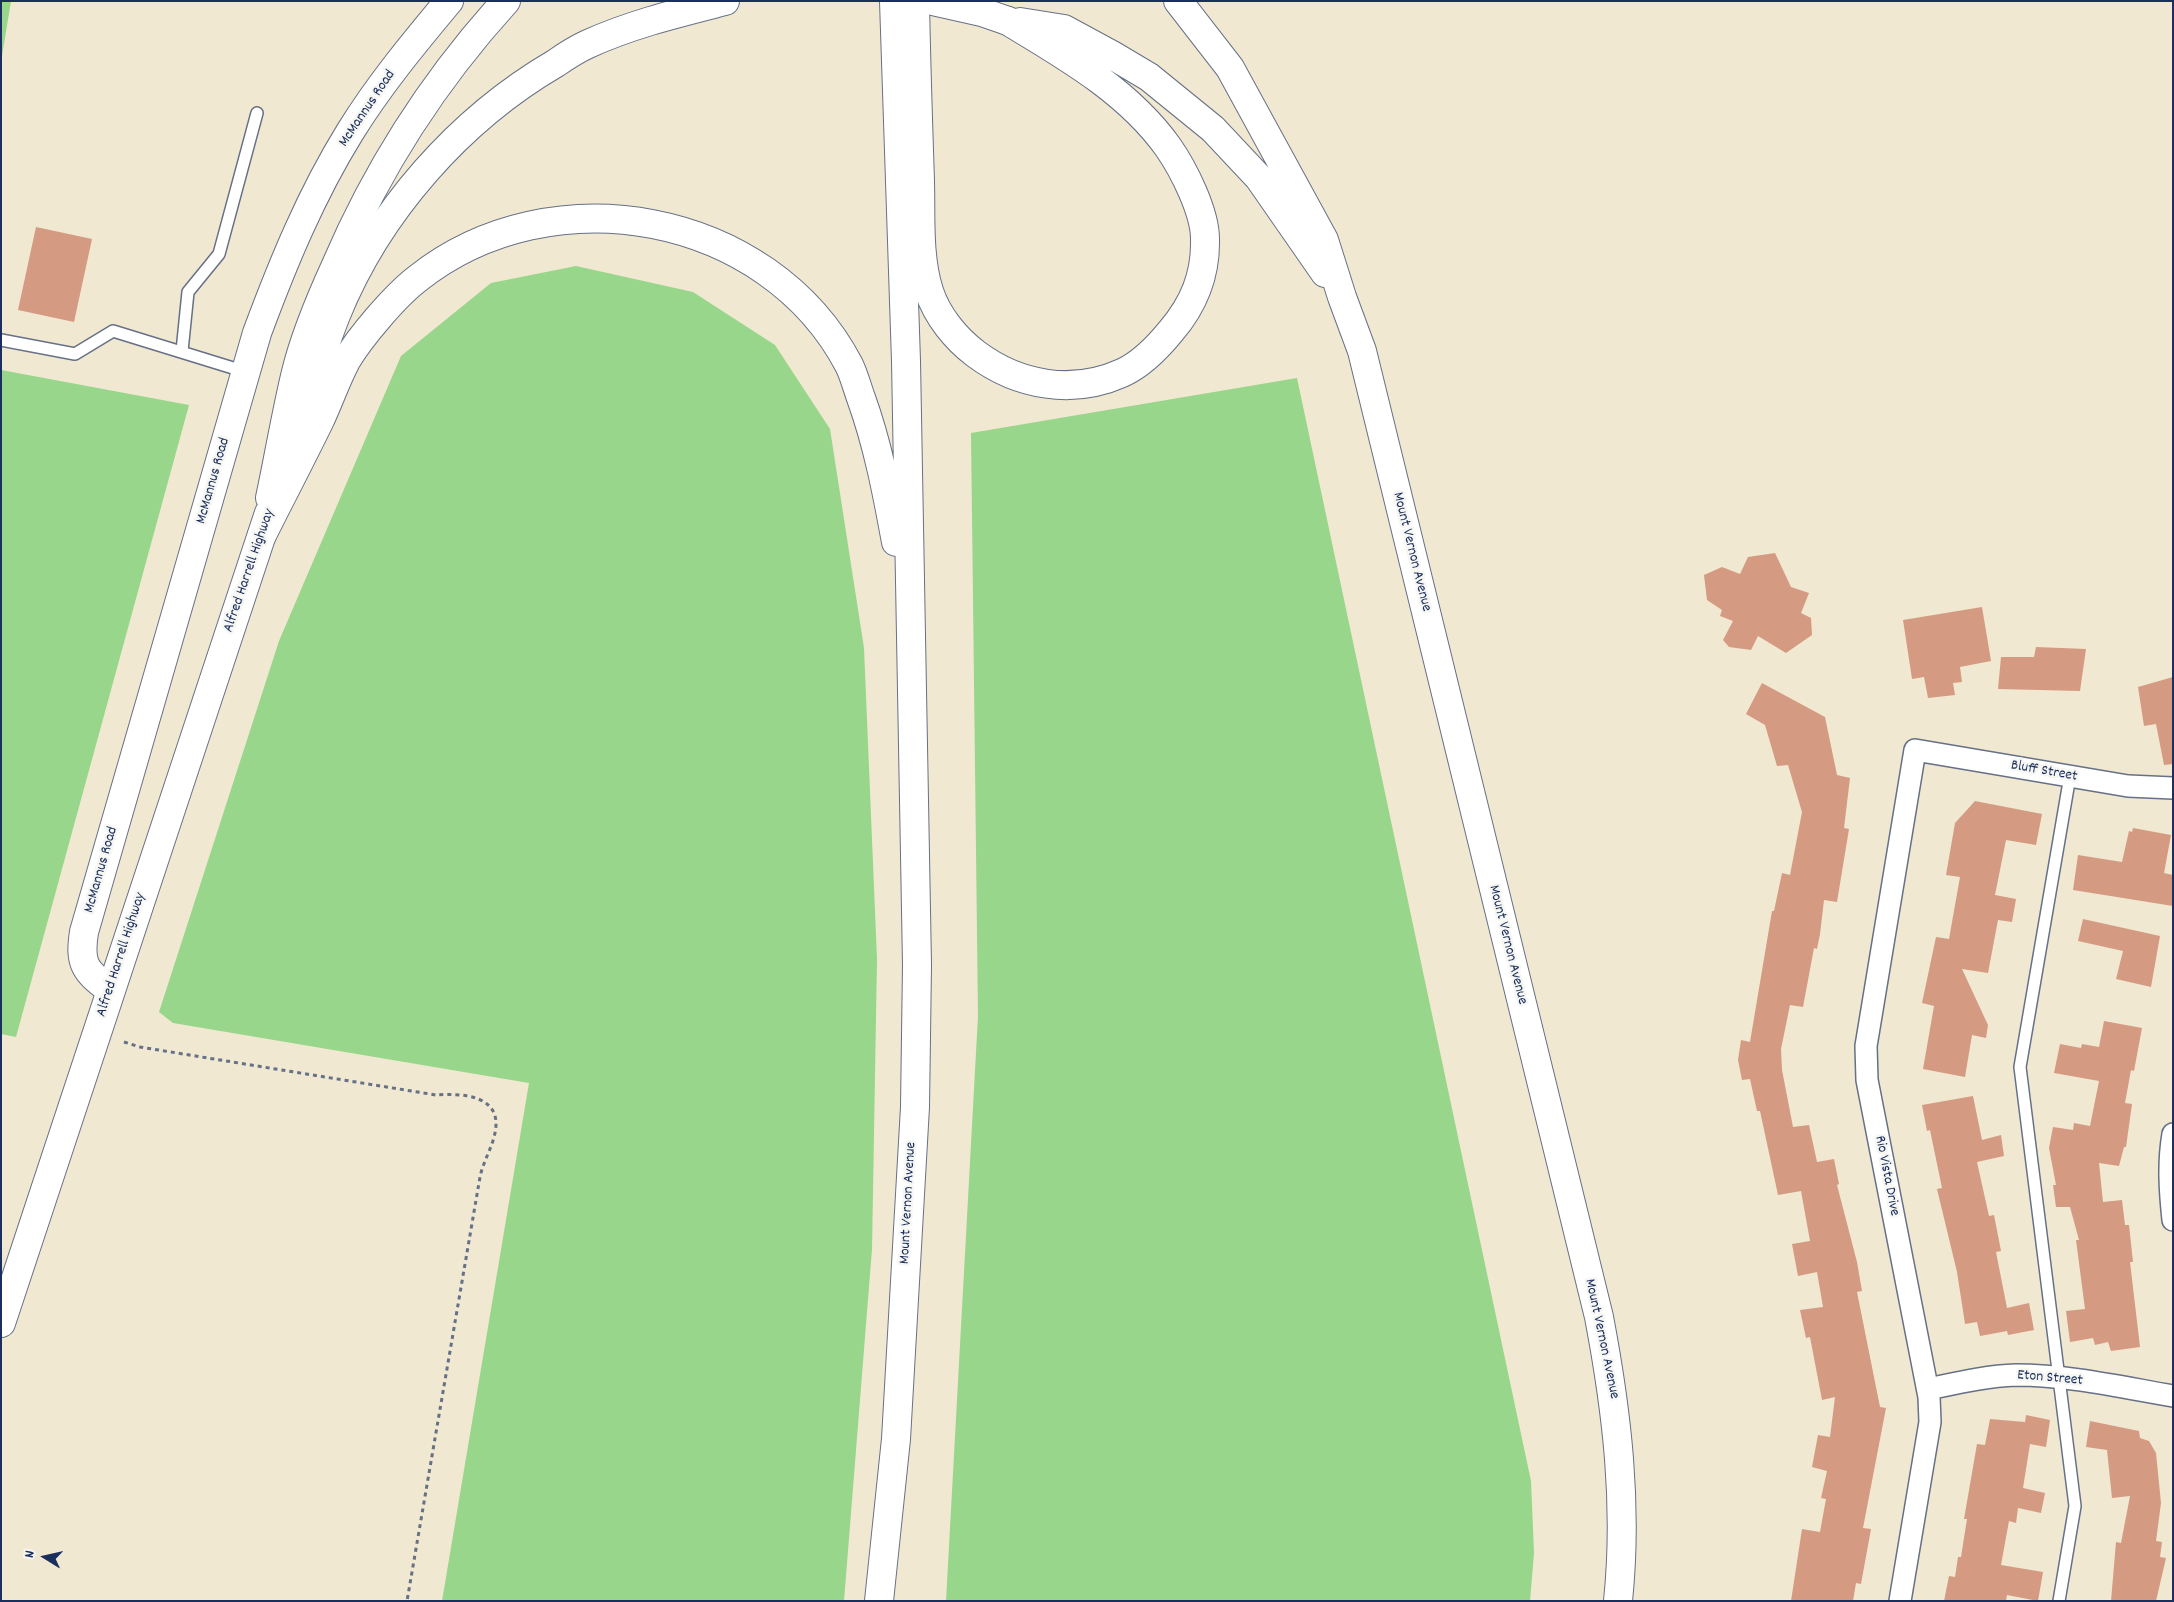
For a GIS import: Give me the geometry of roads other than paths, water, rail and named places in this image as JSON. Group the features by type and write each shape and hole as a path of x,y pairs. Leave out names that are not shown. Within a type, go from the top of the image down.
{"main road":[{"name":"McMannus Road","path":"110,990 84,967 81,950 84,932 257,333 285,258 312,200 350,131 405,54 449,1"},
{"path":"262,535 296,371 315,313 352,227 391,153 431,92 474,36 506,1"},
{"name":"Alfred Harrell Highway","path":"1,1323 110,990 337,314 374,241 415,183 474,122 531,77 587,44 649,20 725,1"},
{"path":"894,1 906,361 913,805"},
{"path":"915,1 922,247 929,292 946,324 967,347 995,368 1032,383 1077,385 1123,373 1153,352 1187,312 1203,272 1206,237 1199,207 1168,147 1134,110 1100,79 1008,21"},
{"path":"933,1 982,12 1008,21 1064,30 1149,77 1213,129 1260,178 1342,298"},
{"path":"1178,1 1230,68 1290,176 1324,240 1342,298"},
{"path":"262,535 347,360 376,320 416,279 462,249 500,233 535,223 576,218 612,218 653,223 693,234 731,250 766,272 798,298 824,328 849,366 874,432 899,558 913,805"},
{"name":"Mount Vernon Avenue","path":"1342,298 1362,351 1599,1317 1612,1388 1623,1493 1618,1601"},
{"name":"Mount Vernon Avenue","path":"879,1601 896,1440 915,1107 917,965 913,805"}],"street":[{"name":"Bluff Street","path":"1915,750 2128,786 2173,788"},
{"name":"Rio Vista Drive","path":"1900,1601 1930,1422 1928,1389 1868,1080 1866,1046 1915,750"},
{"path":"2173,1134 2169,1156 2169,1183 2173,1220"},
{"name":"Eton Street","path":"1928,1389 1977,1379 2014,1375 2057,1377 2173,1396"}],"lane":[{"path":"182,351 188,292 219,254 257,112"},
{"path":"1,340 75,354 113,331 246,372"},
{"path":"2058,1601 2075,1506 2057,1377 2020,1067 2070,776"}]}
